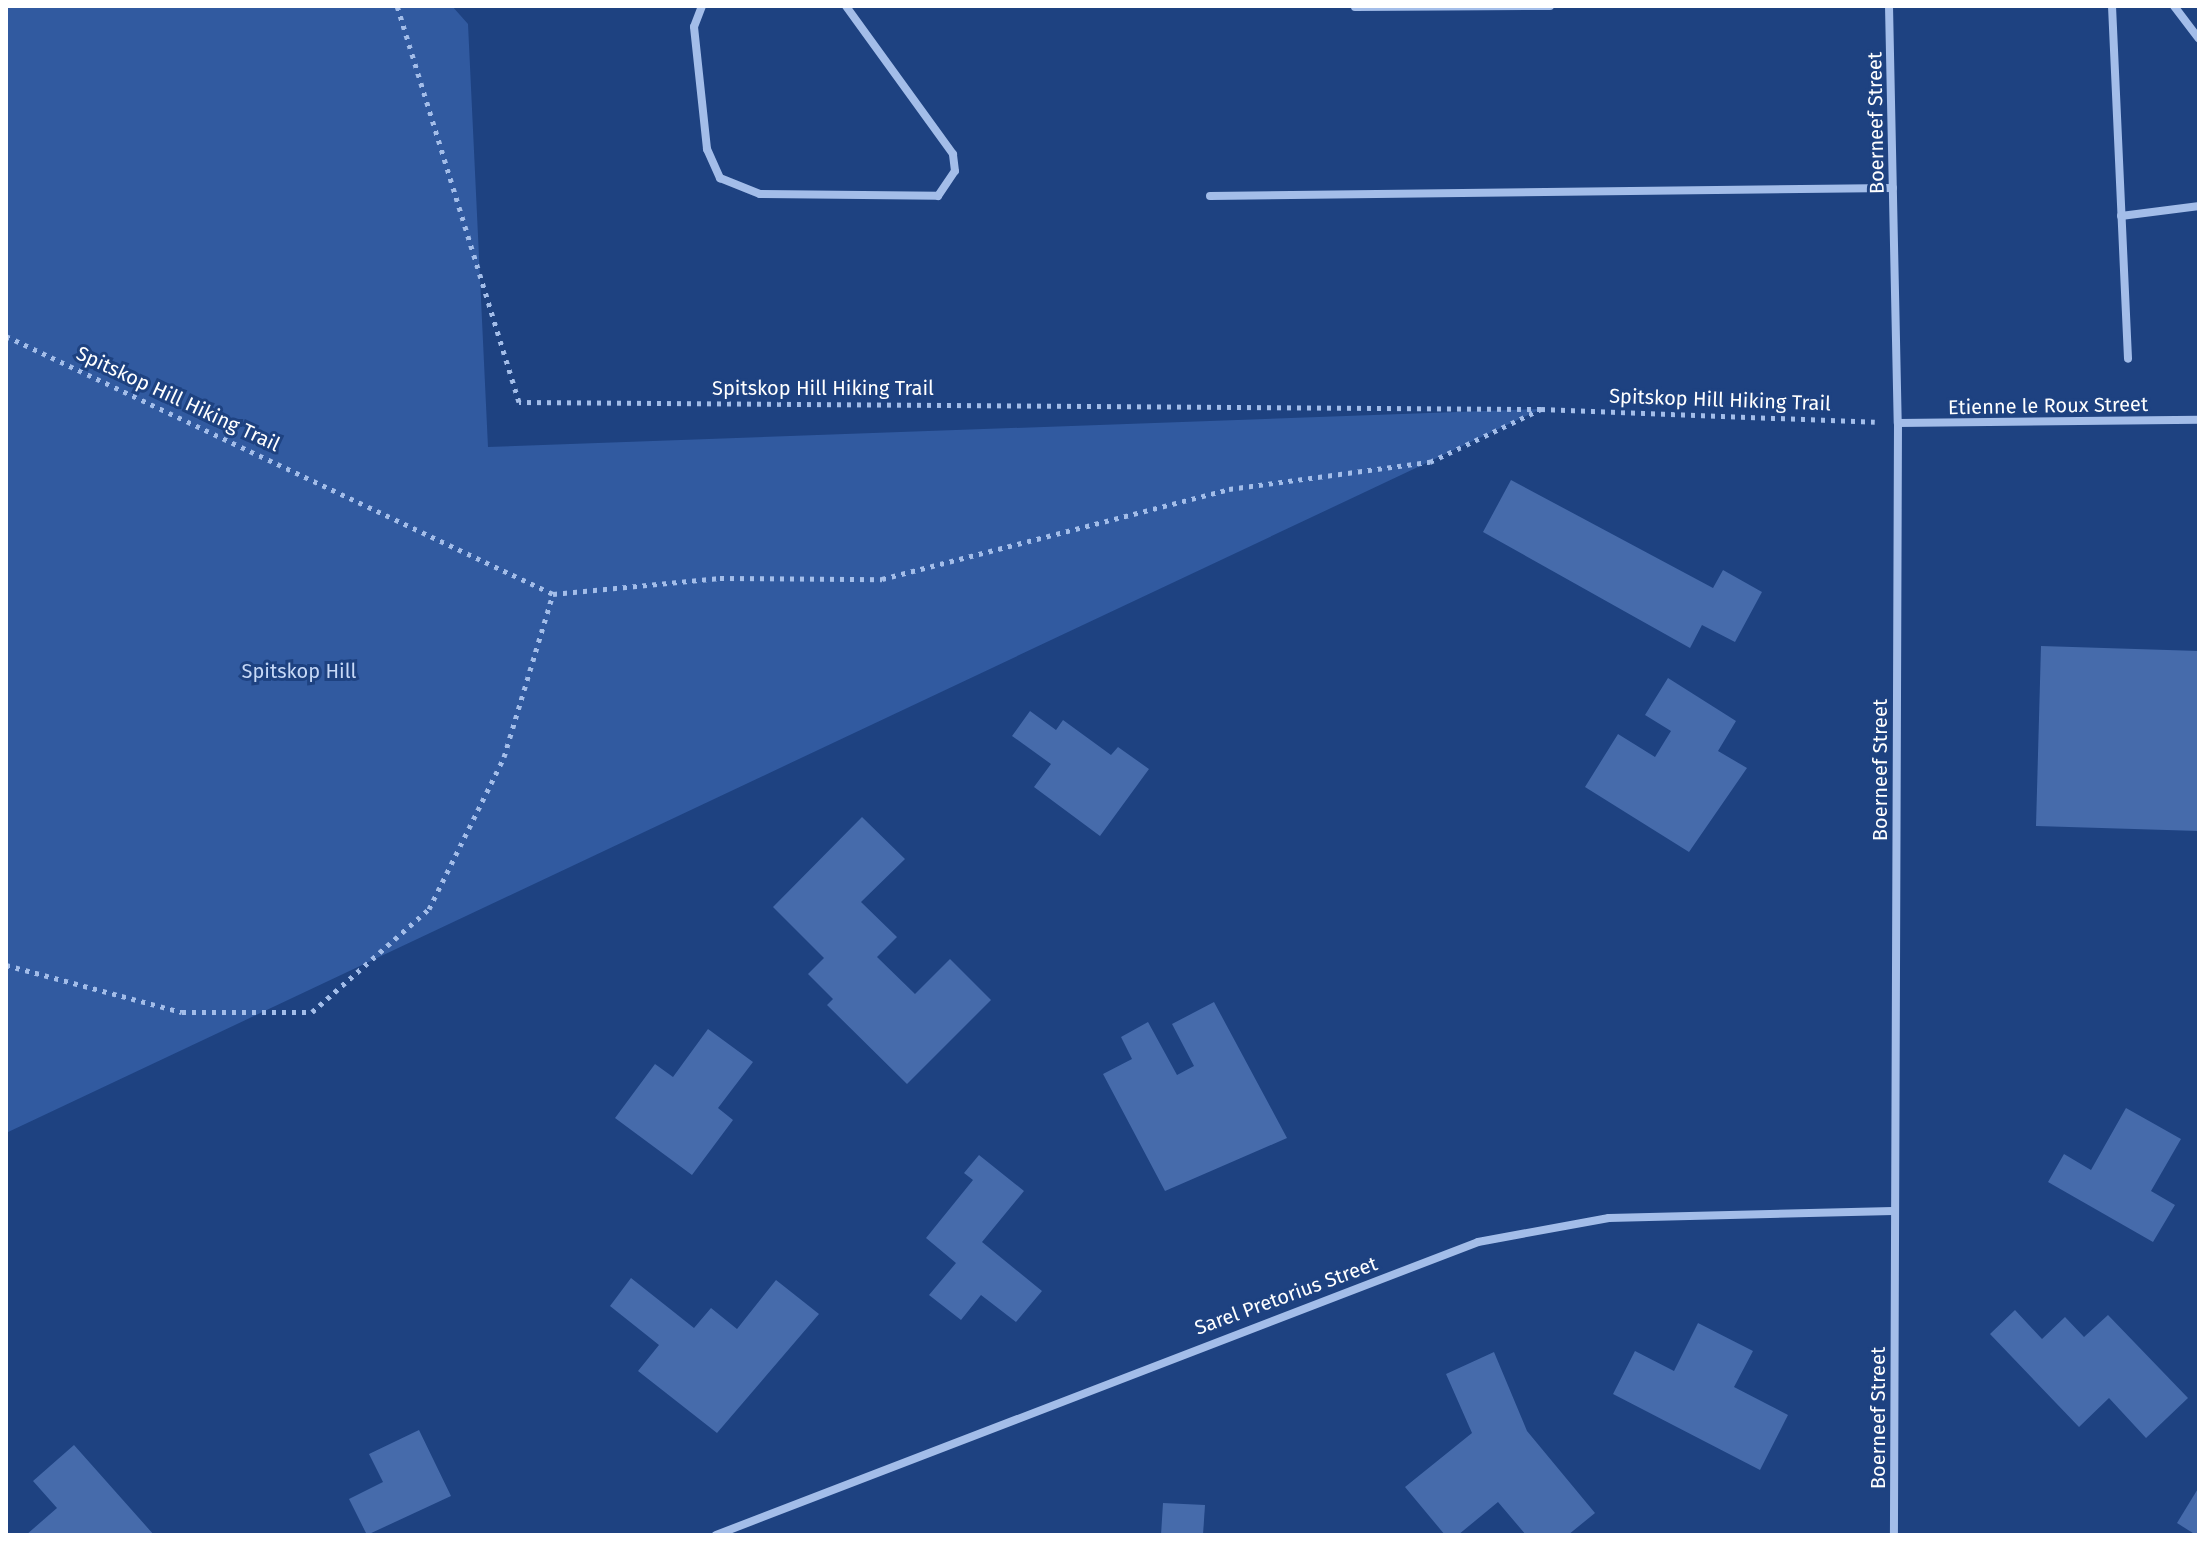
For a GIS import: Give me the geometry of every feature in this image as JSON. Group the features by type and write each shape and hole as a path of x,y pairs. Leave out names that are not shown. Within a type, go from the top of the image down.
{"street":[{"path":"702,6 694,27 707,149 720,178 760,194 938,196 950,185 953,154 846,6"},
{"path":"1355,7 1550,6"},
{"name":"Boerneef Street","path":"1889,6 1898,423 1894,1535"},
{"path":"2112,6 2128,359"},
{"path":"2174,6 2199,39"},
{"path":"1210,196 1893,188"},
{"path":"2121,216 2199,206"},
{"name":"Etienne le Roux Street","path":"1898,423 2199,420"},
{"name":"Sarel Pretorius Street","path":"716,1535 1478,1242 1609,1218 1893,1211"}],"path":[{"name":"Spitskop Hill Hiking Trail","path":"397,6 519,402 1541,409 1898,423"},
{"name":"Spitskop Hill Hiking Trail","path":"6,336 553,594 720,578 882,579 1229,489 1430,462 1541,409"},
{"path":"6,965 182,1012 312,1012 429,909 504,757 553,594"}],"green space":[{"name":"Spitskop Hill","path":"6,6 452,6 468,24 488,447 1541,409 6,1133"}],"building":[{"path":"1511,480 1713,588 1723,570 1762,592 1735,642 1702,625 1690,648 1483,532"},
{"path":"2041,646 2199,651 2199,831 2036,826"},
{"path":"1668,678 1736,721 1718,751 1747,768 1689,852 1585,787 1618,734 1655,757 1671,731 1645,715"},
{"path":"1030,711 1056,730 1063,720 1111,755 1118,747 1149,769 1100,836 1034,787 1051,764 1012,736"},
{"path":"862,817 905,859 861,902 897,937 877,957 915,994 950,959 991,1000 907,1084 827,1005 833,999 808,974 824,958 773,907"},
{"path":"1214,1002 1287,1138 1165,1191 1103,1074 1132,1059 1121,1037 1148,1022 1177,1075 1194,1066 1172,1024"},
{"path":"708,1029 753,1062 718,1108 733,1120 692,1175 615,1118 655,1064 673,1077"},
{"path":"2126,1108 2181,1139 2151,1191 2175,1205 2153,1242 2048,1182 2064,1154 2091,1170"},
{"path":"979,1155 1024,1191 982,1242 1042,1291 1016,1322 981,1295 961,1320 929,1295 956,1263 926,1238 973,1180 964,1173"},
{"path":"631,1278 694,1328 711,1308 737,1329 776,1280 819,1314 717,1433 638,1371 659,1345 610,1306"},
{"path":"2015,1310 2042,1339 2065,1317 2084,1337 2108,1315 2188,1398 2146,1438 2109,1398 2079,1427 1990,1334"},
{"path":"1698,1323 1753,1351 1734,1387 1788,1415 1760,1470 1613,1394 1635,1351 1674,1371"},
{"path":"1494,1352 1527,1431 1595,1513 1568,1535 1526,1535 1498,1502 1458,1535 1445,1535 1405,1487 1472,1433 1446,1374"},
{"path":"419,1430 451,1496 367,1535 349,1499 383,1482 369,1454"},
{"path":"74,1445 154,1535 26,1535 57,1508 33,1481"},
{"path":"2199,1487 2199,1535 2196,1535 2177,1523"},
{"path":"1163,1503 1205,1505 1203,1535 1161,1535"}]}
